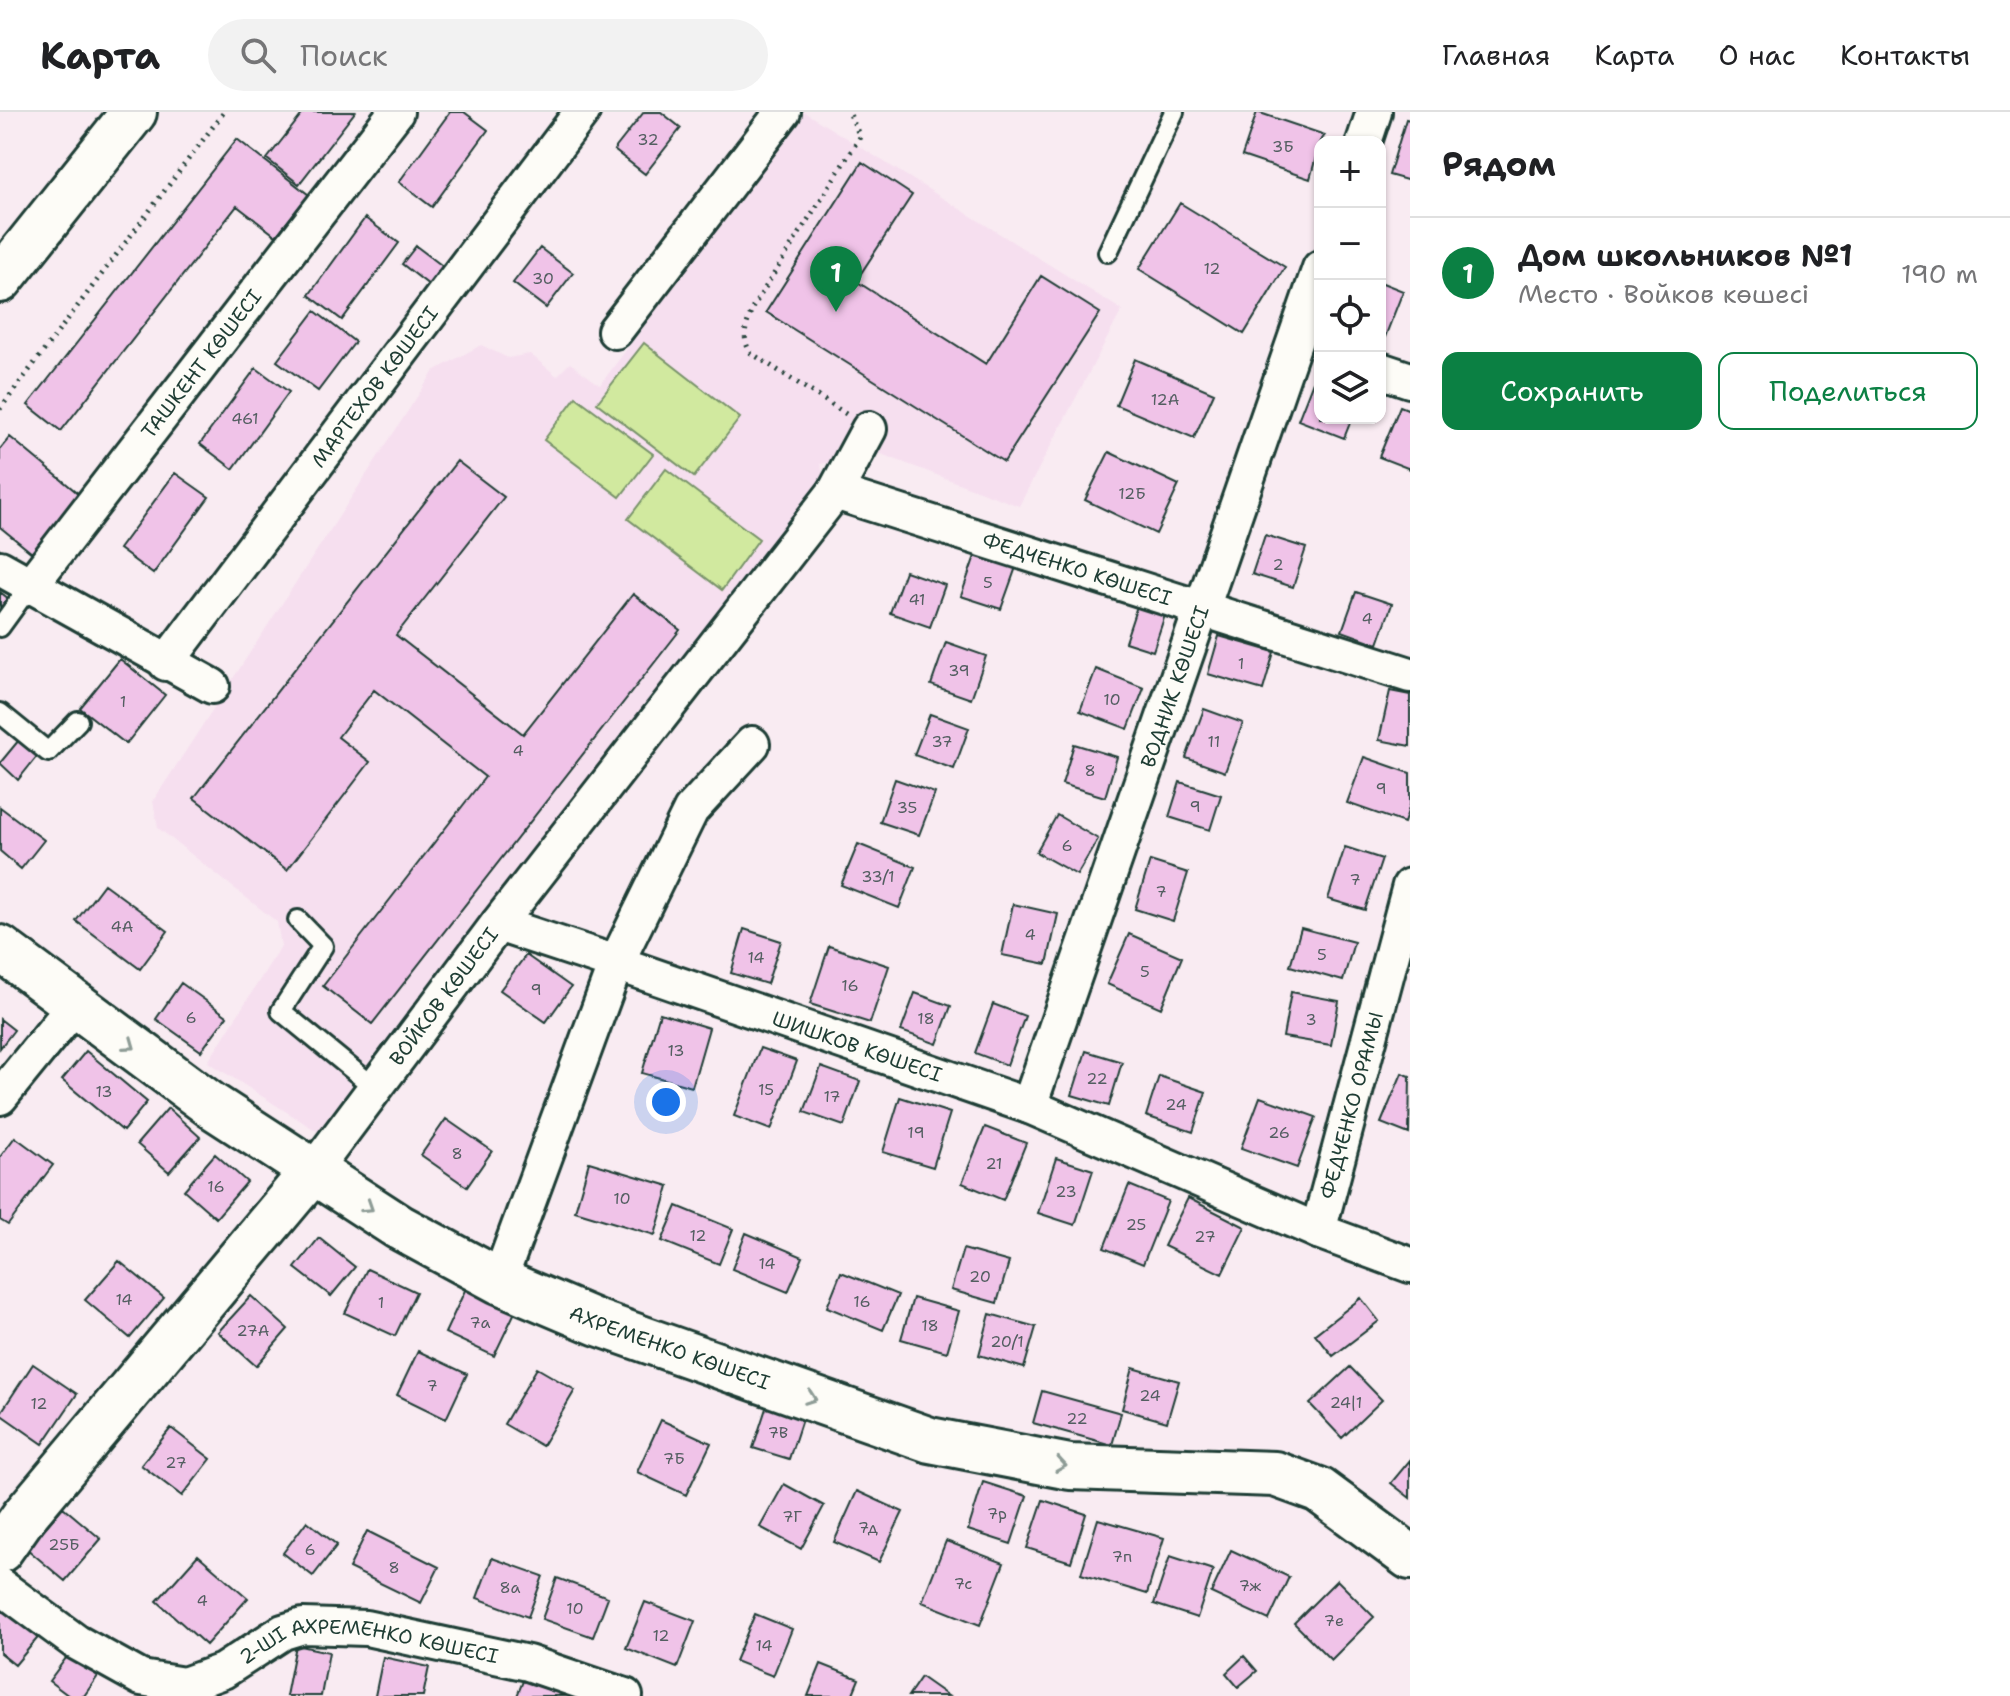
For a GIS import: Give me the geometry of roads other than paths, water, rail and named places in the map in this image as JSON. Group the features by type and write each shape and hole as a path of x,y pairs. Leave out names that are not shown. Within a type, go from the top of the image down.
{"street":[{"path":"0,280 134,112"},
{"name":"ТАШКЕНТ КӨШЕСІ","path":"29,587 396,112"},
{"name":"МАРТЕХОВ КӨШЕСІ","path":"166,663 582,112"},
{"path":"615,331 783,112"},
{"path":"1366,136 1374,112"},
{"name":"ВОДНИК КӨШЕСІ","path":"1029,1106 1202,607 1307,346 1318,280"},
{"path":"1386,372 1410,380"},
{"name":"ВОЙКОВ КӨШЕСІ","path":"0,1550 24,1516 313,1171 498,924 835,492 869,429"},
{"name":"ФЕДЧЕНКО КӨШЕСІ","path":"835,492 1410,675"},
{"path":"0,568 29,587 212,686"},
{"path":"499,1281 616,963 691,810 752,744"},
{"name":"ФЕДЧЕНКО ОРАМЫ","path":"1318,1231 1410,886"},
{"name":"ШИШКОВ КӨШЕСІ","path":"498,924 1029,1106 1318,1231 1410,1265"},
{"name":"АХРЕМЕНКО КӨШЕСІ","path":"0,948 211,1105 399,1227 499,1281 598,1323 930,1440 1070,1467 1275,1474 1319,1490 1410,1557"},
{"path":"0,1097 75,1005"},
{"name":"2-ШІ АХРЕМЕНКО КӨШЕСІ","path":"0,1586 76,1642 141,1678 184,1685 223,1671 283,1632 303,1626 366,1628 528,1663 625,1696"}],"lane":[{"path":"1108,252 1174,112"},
{"path":"0,627 29,587"},
{"path":"0,713 48,752 78,721"},
{"path":"298,920 323,946 281,1011 375,1088"}],"place":[{"name":"Дом школьников №1","path":"836,312"}]}
